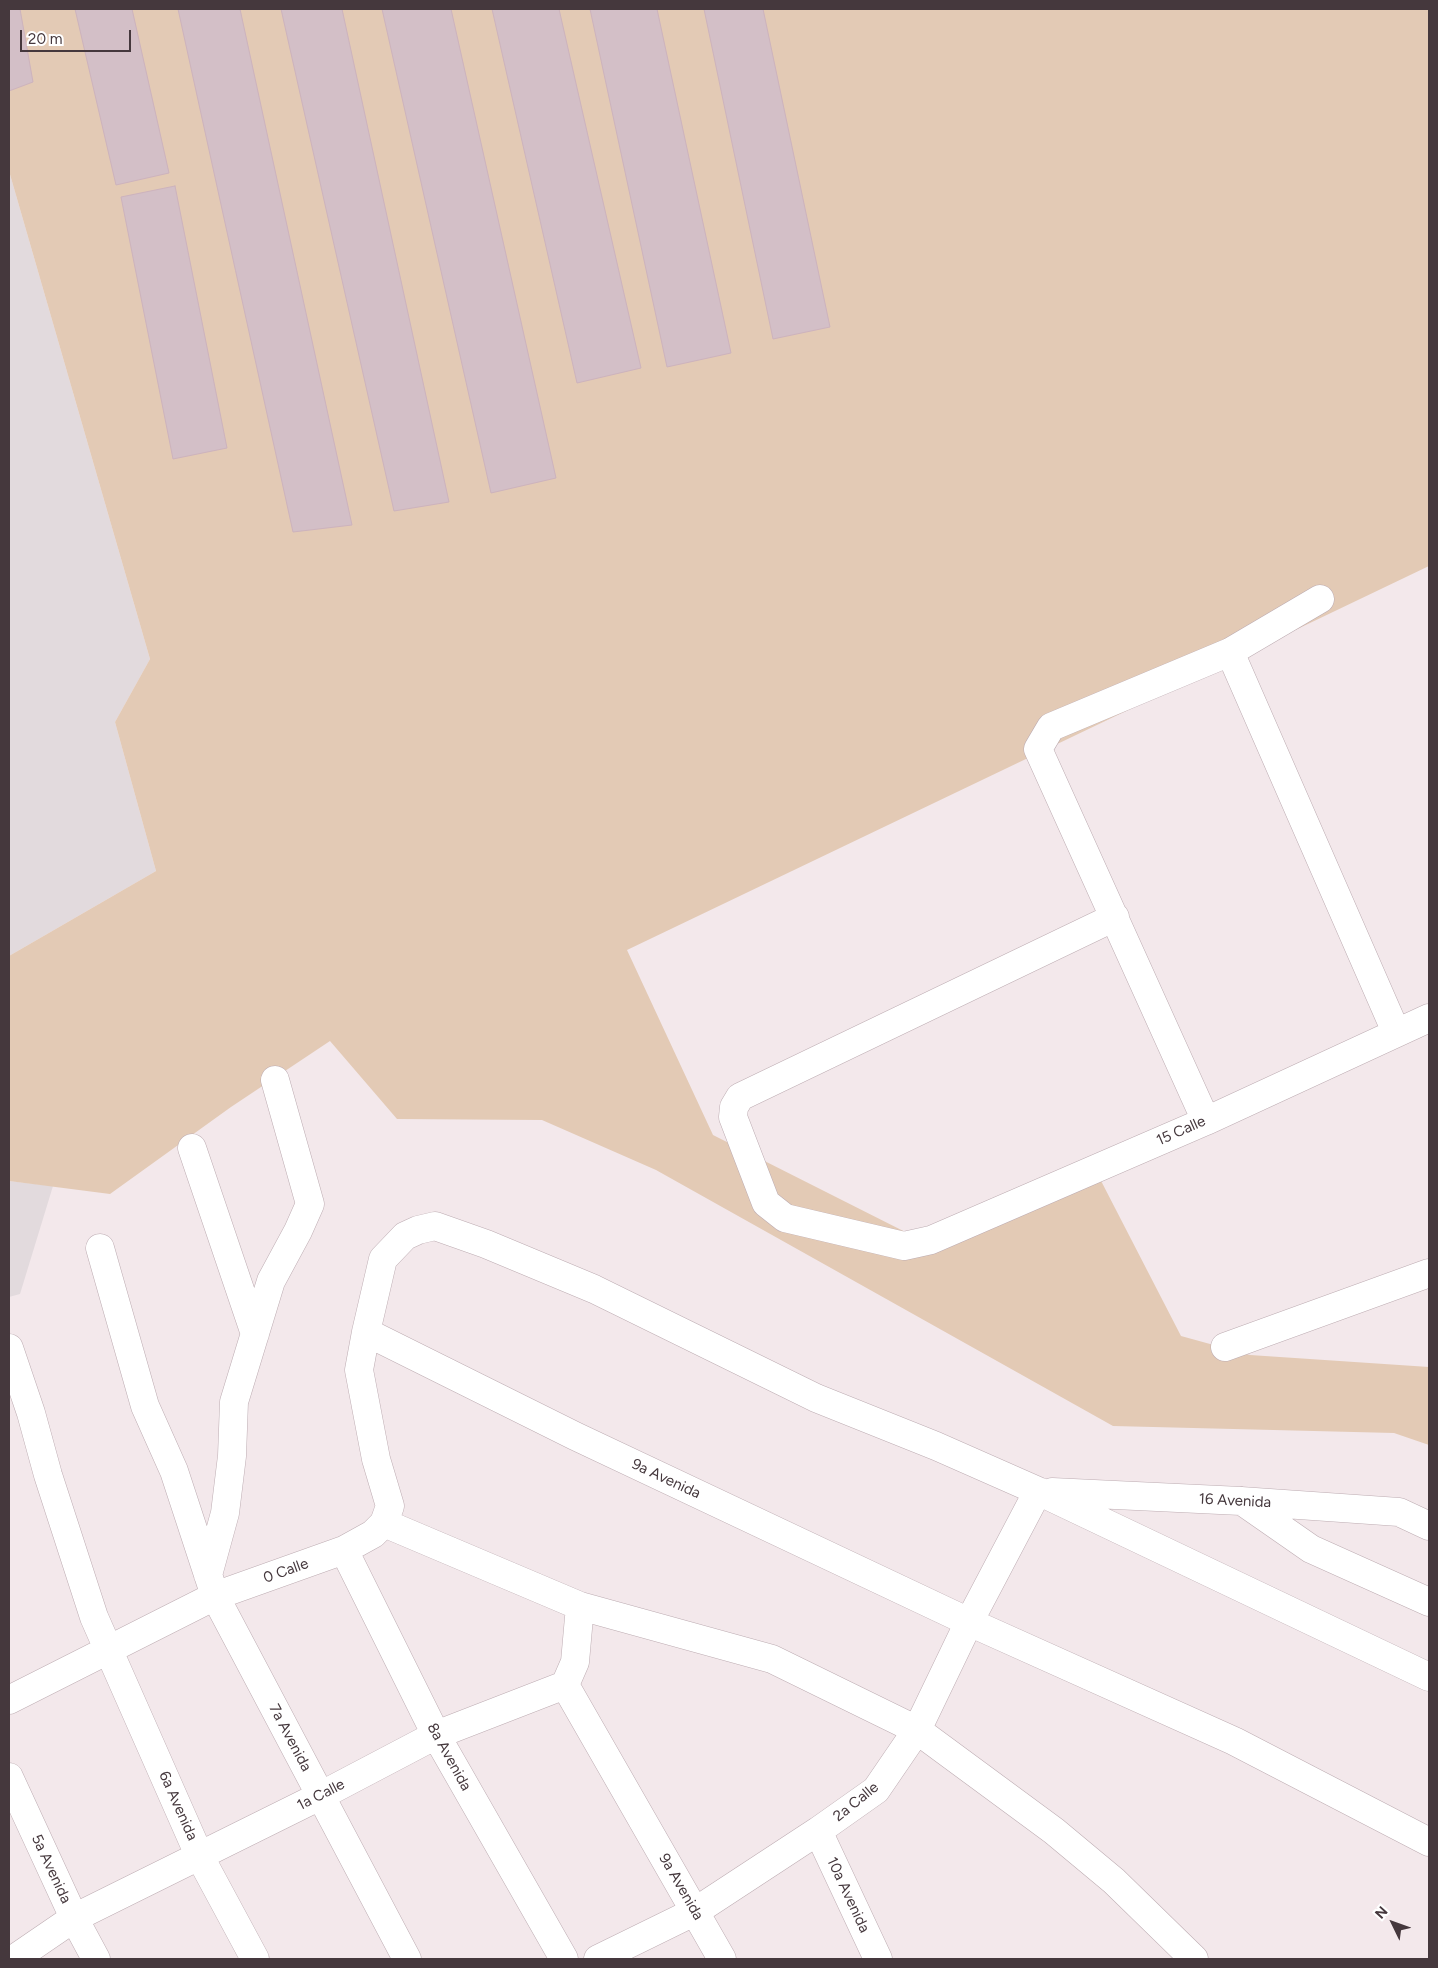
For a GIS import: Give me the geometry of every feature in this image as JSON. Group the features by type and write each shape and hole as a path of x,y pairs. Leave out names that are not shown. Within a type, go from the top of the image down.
{"street":[{"path":"1206,1121 1038,750 1043,738 1051,727 1230,652 1320,599"},
{"path":"1230,652 1396,1032"},
{"name":"15 Calle","path":"1115,917 740,1097 734,1107 733,1117 766,1203 784,1218 904,1246 931,1240 1206,1121 1429,1018"},
{"path":"212,1586 225,1513 232,1456 234,1402 271,1281 310,1204 275,1080"},
{"path":"192,1148 255,1334"},
{"path":"1194,1959 1114,1881 1054,1831 917,1730 772,1659 580,1606 384,1523 390,1506 376,1459 359,1370 383,1259 405,1236 434,1226 502,1250 594,1289 816,1398 936,1446 1038,1491 1429,1677"},
{"name":"7a Avenida","path":"100,1248 145,1406 174,1471 212,1586 320,1796 407,1959"},
{"path":"1225,1347 1429,1273"},
{"name":"9a Avenida","path":"366,1332 575,1436 969,1622 1234,1741 1429,1842"},
{"name":"6a Avenida","path":"9,1348 94,1618 199,1855 255,1959"},
{"name":"16 Avenida","path":"1038,1491 1242,1501 1399,1512 1429,1526"},
{"name":"2a Calle","path":"598,1959 696,1911 818,1831 876,1790 917,1730 969,1622 1038,1491"},
{"path":"1242,1501 1311,1549 1429,1602"},
{"name":"0 Calle","path":"9,1700 109,1649 212,1586 344,1550 373,1534 384,1523"},
{"name":"8a Avenida","path":"344,1550 436,1735 564,1959"},
{"path":"565,1685 575,1662 580,1606"},
{"name":"9a Avenida","path":"565,1685 722,1959"},
{"name":"1a Calle","path":"14,1959 74,1918 320,1796 436,1735 565,1685"},
{"name":"5a Avenida","path":"9,1778 74,1918 96,1959"},
{"name":"10a Avenida","path":"818,1831 878,1959"}],"shaded area":[{"path":"9,9 1429,9 1429,566 627,950 713,1135 941,1250 1098,1175 1181,1336 1250,1355 1429,1367 1429,1445 1394,1433 1113,1426 656,1170 542,1120 397,1119 330,1041 231,1107 110,1194 9,1181 9,956 156,871 115,722 150,659 9,171"},
{"path":"9,171 150,659 115,722 156,871 9,956"},
{"path":"9,1181 53,1186 20,1294 9,1297"}],"building":[{"path":"9,9 20,9 33,82 9,91"},
{"path":"75,9 132,9 169,173 116,185"},
{"path":"178,9 240,9 352,525 293,532"},
{"path":"281,9 342,9 449,502 394,511"},
{"path":"382,9 451,9 556,478 491,493"},
{"path":"492,9 559,9 641,368 577,383"},
{"path":"590,9 657,9 731,353 667,367"},
{"path":"704,9 763,9 830,327 773,339"},
{"path":"175,186 227,448 173,459 121,197"}]}
